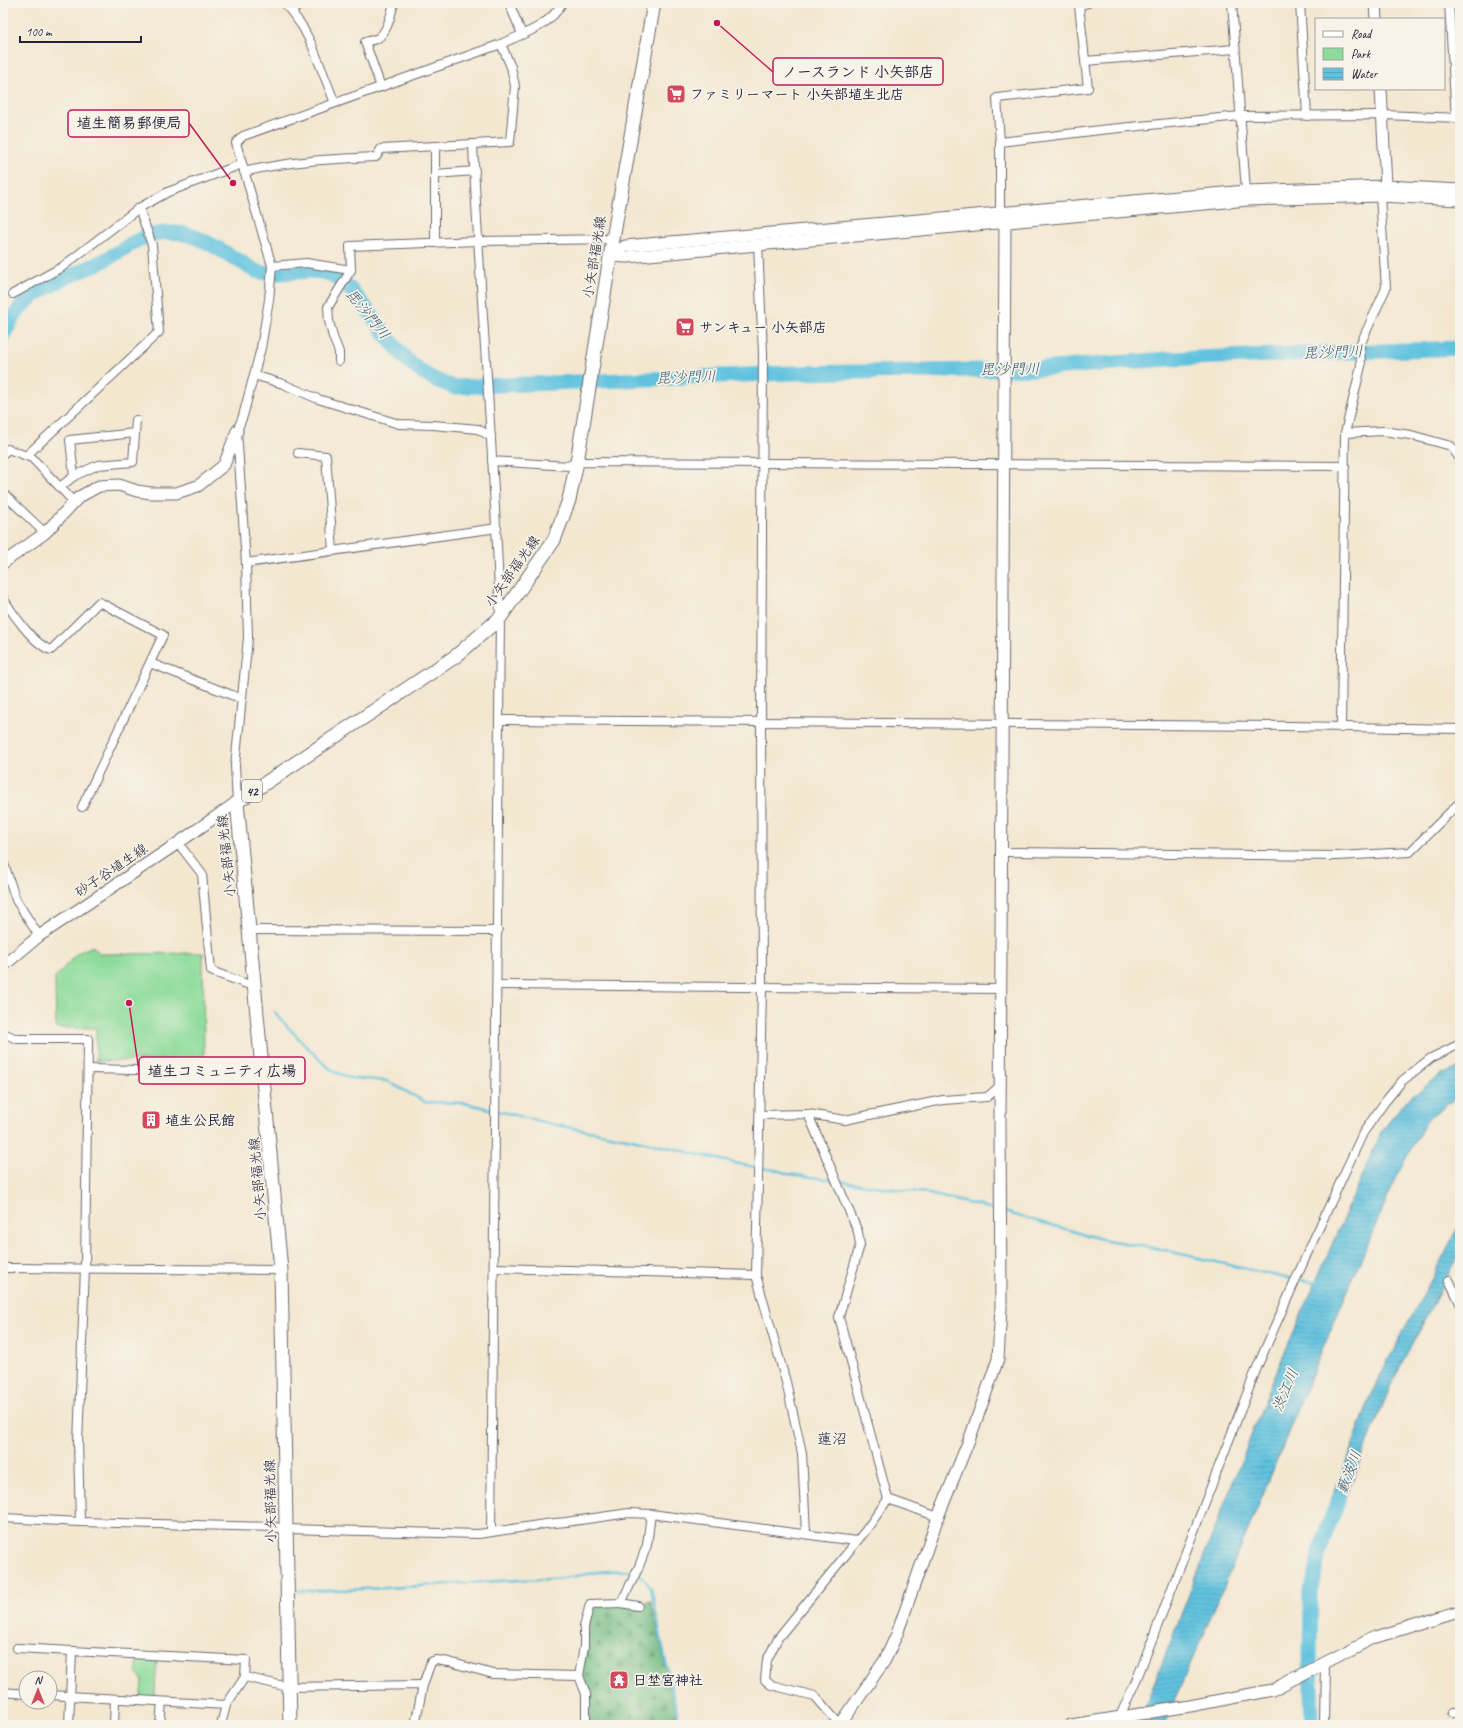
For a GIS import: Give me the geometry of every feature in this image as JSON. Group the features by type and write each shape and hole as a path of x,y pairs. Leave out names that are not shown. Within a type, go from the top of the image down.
{"main road":[{"name":"小矢部福光線","path":"290,1725 288,1687 281,1270 237,802 456,656 500,618 554,540 569,500 577,462 610,256 654,3"}],"street":[{"path":"285,3 302,26 312,44 335,104"},
{"path":"291,11 303,3"},
{"path":"381,87 365,42 378,38 383,32 389,21 394,3"},
{"path":"509,3 522,34"},
{"path":"3,563 44,533 79,497 100,486 119,485 151,493 176,492 198,486 224,465 243,416 261,348 268,307 272,266 236,143 243,136 501,44 541,26 550,19 562,3"},
{"path":"888,1499 778,1638 767,1660 765,1680 771,1685 815,1696 840,1725 888,1653 900,1626 938,1517 971,1435 998,1359 1001,1307 1000,1086 1004,351 1003,217 997,98 1088,88 1078,5 1088,3"},
{"path":"1232,3 1246,191"},
{"path":"1300,3 1307,116"},
{"path":"1375,3 1376,18"},
{"path":"1000,142 1240,116 1383,115 1458,118 1456,66 1449,3"},
{"path":"14,294 62,267 138,208 168,192 243,168 306,161 376,157 381,149 510,142 515,86 511,67 501,44"},
{"path":"1085,61 1235,49"},
{"path":"1341,728 1345,433 1361,366 1360,345 1386,288 1380,196 1386,186 1381,90"},
{"path":"474,144 478,241 497,528 500,618 491,1532"},
{"path":"435,146 435,243"},
{"path":"435,174 475,171"},
{"path":"610,256 627,257 758,244 1246,191 1386,186 1460,190"},
{"path":"610,256 625,246 1248,200 1380,196 1460,200"},
{"path":"26,456 159,332 152,245 138,208"},
{"path":"339,361 339,352 332,332 328,307 351,270 350,246 478,241 613,239"},
{"path":"758,244 763,353 761,722 762,988 756,1275 786,1382 802,1454 806,1533"},
{"path":"272,266 306,263 351,270"},
{"path":"254,375 283,384 318,399 399,424 478,429 491,438"},
{"path":"60,487 74,476 98,465 133,462 136,420"},
{"path":"237,431 246,563 248,638 235,766 237,802"},
{"path":"1345,433 1383,431 1411,435 1452,446 1460,460"},
{"path":"74,476 70,440 135,433"},
{"path":"3,454 8,449 32,458 74,502"},
{"path":"298,452 326,456 332,551"},
{"path":"492,461 568,466 577,462 762,462 1004,465 1345,466"},
{"path":"3,493 44,533"},
{"path":"246,563 497,528"},
{"path":"3,598 12,614 43,648 51,650 99,602 163,636 82,807"},
{"path":"150,663 242,699"},
{"path":"499,720 1460,729"},
{"name":"砂子谷埴生線","path":"3,966 39,936 237,802"},
{"path":"1002,852 1330,856 1410,852 1460,802"},
{"path":"178,843 202,874 211,971 255,988"},
{"path":"4,867 16,900 39,936"},
{"path":"250,930 498,931"},
{"path":"497,984 762,988 1001,989"},
{"path":"3,1033 17,1039 88,1039 85,1268 78,1443 80,1522"},
{"path":"1120,1720 1258,1365 1363,1133 1384,1103 1402,1081 1431,1058 1460,1044"},
{"path":"88,1069 182,1071 210,1075 263,1072"},
{"path":"760,1115 808,1114 845,1120 943,1100 987,1097 1000,1086"},
{"path":"808,1114 858,1232 860,1245 838,1316 888,1499"},
{"path":"3,1268 281,1270"},
{"path":"494,1268 756,1275"},
{"path":"1449,1280 1459,1297"},
{"path":"888,1499 938,1517"},
{"path":"3,1518 80,1522 274,1527 286,1529 479,1534 629,1513 651,1514 806,1533 856,1541"},
{"path":"621,1603 638,1569 647,1545 651,1514"},
{"path":"586,1725 586,1694 580,1676 584,1646 584,1627 590,1604 621,1603 638,1606"},
{"path":"1071,1725 1120,1720 1272,1690 1374,1638 1460,1611"},
{"path":"17,1648 246,1660 245,1677 226,1705 221,1725"},
{"path":"69,1725 72,1651"},
{"path":"415,1725 423,1685 431,1662 436,1660 493,1674 580,1676"},
{"path":"1322,1664 1324,1725"},
{"path":"245,1677 288,1687 423,1685"},
{"path":"3,1692 18,1693"},
{"path":"58,1695 226,1705"},
{"path":"114,1725 115,1699"},
{"path":"160,1725 162,1702"}],"green space":[{"path":"93,946 100,954 203,953 204,1060 96,1061 96,1028 56,1028 55,978 77,953"},
{"path":"651,1601 679,1725 590,1725 580,1678 591,1606"},
{"path":"138,1659 157,1660 154,1699 141,1697 142,1679 136,1673"}],"water":[{"name":"渋江川","path":"1460,1067 1460,1095 1427,1120 1399,1171 1309,1381 1263,1495 1164,1725 1138,1725 1272,1382 1381,1132 1405,1102 1439,1076"},
{"path":"1460,1223 1460,1252 1391,1385 1338,1517 1325,1517 1377,1381"}],"waterway":[{"name":"毘沙門川","path":"3,335 20,308 32,297 52,285 105,260 140,239 150,235 173,233 189,235 203,240 253,270 268,273 317,271 334,276 355,295 403,356 424,374 454,387 793,373 1039,369 1167,359 1460,348"},
{"path":"275,1012 325,1065 335,1072 350,1078 387,1081 425,1102 465,1103 556,1125 632,1139 743,1165 780,1171 788,1174 834,1180"},
{"path":"839,1181 925,1193 997,1210"},
{"path":"1004,1212 1101,1239 1159,1249 1286,1278 1319,1282"},
{"name":"藪波川","path":"1312,1725 1310,1654 1311,1590 1323,1540 1339,1498"},
{"path":"298,1591 330,1591 552,1579 618,1570 635,1573 644,1579 651,1588 680,1725"}],"place":[{"name":"ノースランド 小矢部店","path":"717,23"},
{"name":"ファミリーマート 小矢部埴生北店","path":"676,94"},
{"name":"埴生簡易郵便局","path":"233,183"},
{"name":"サンキュー 小矢部店","path":"685,327"},
{"name":"埴生コミュニティ広場","path":"129,1003"},
{"name":"埴生公民館","path":"151,1120"},
{"name":"日埜宮神社","path":"619,1680"}],"district":[{"name":"蓮沼","path":"832,1439"}]}
